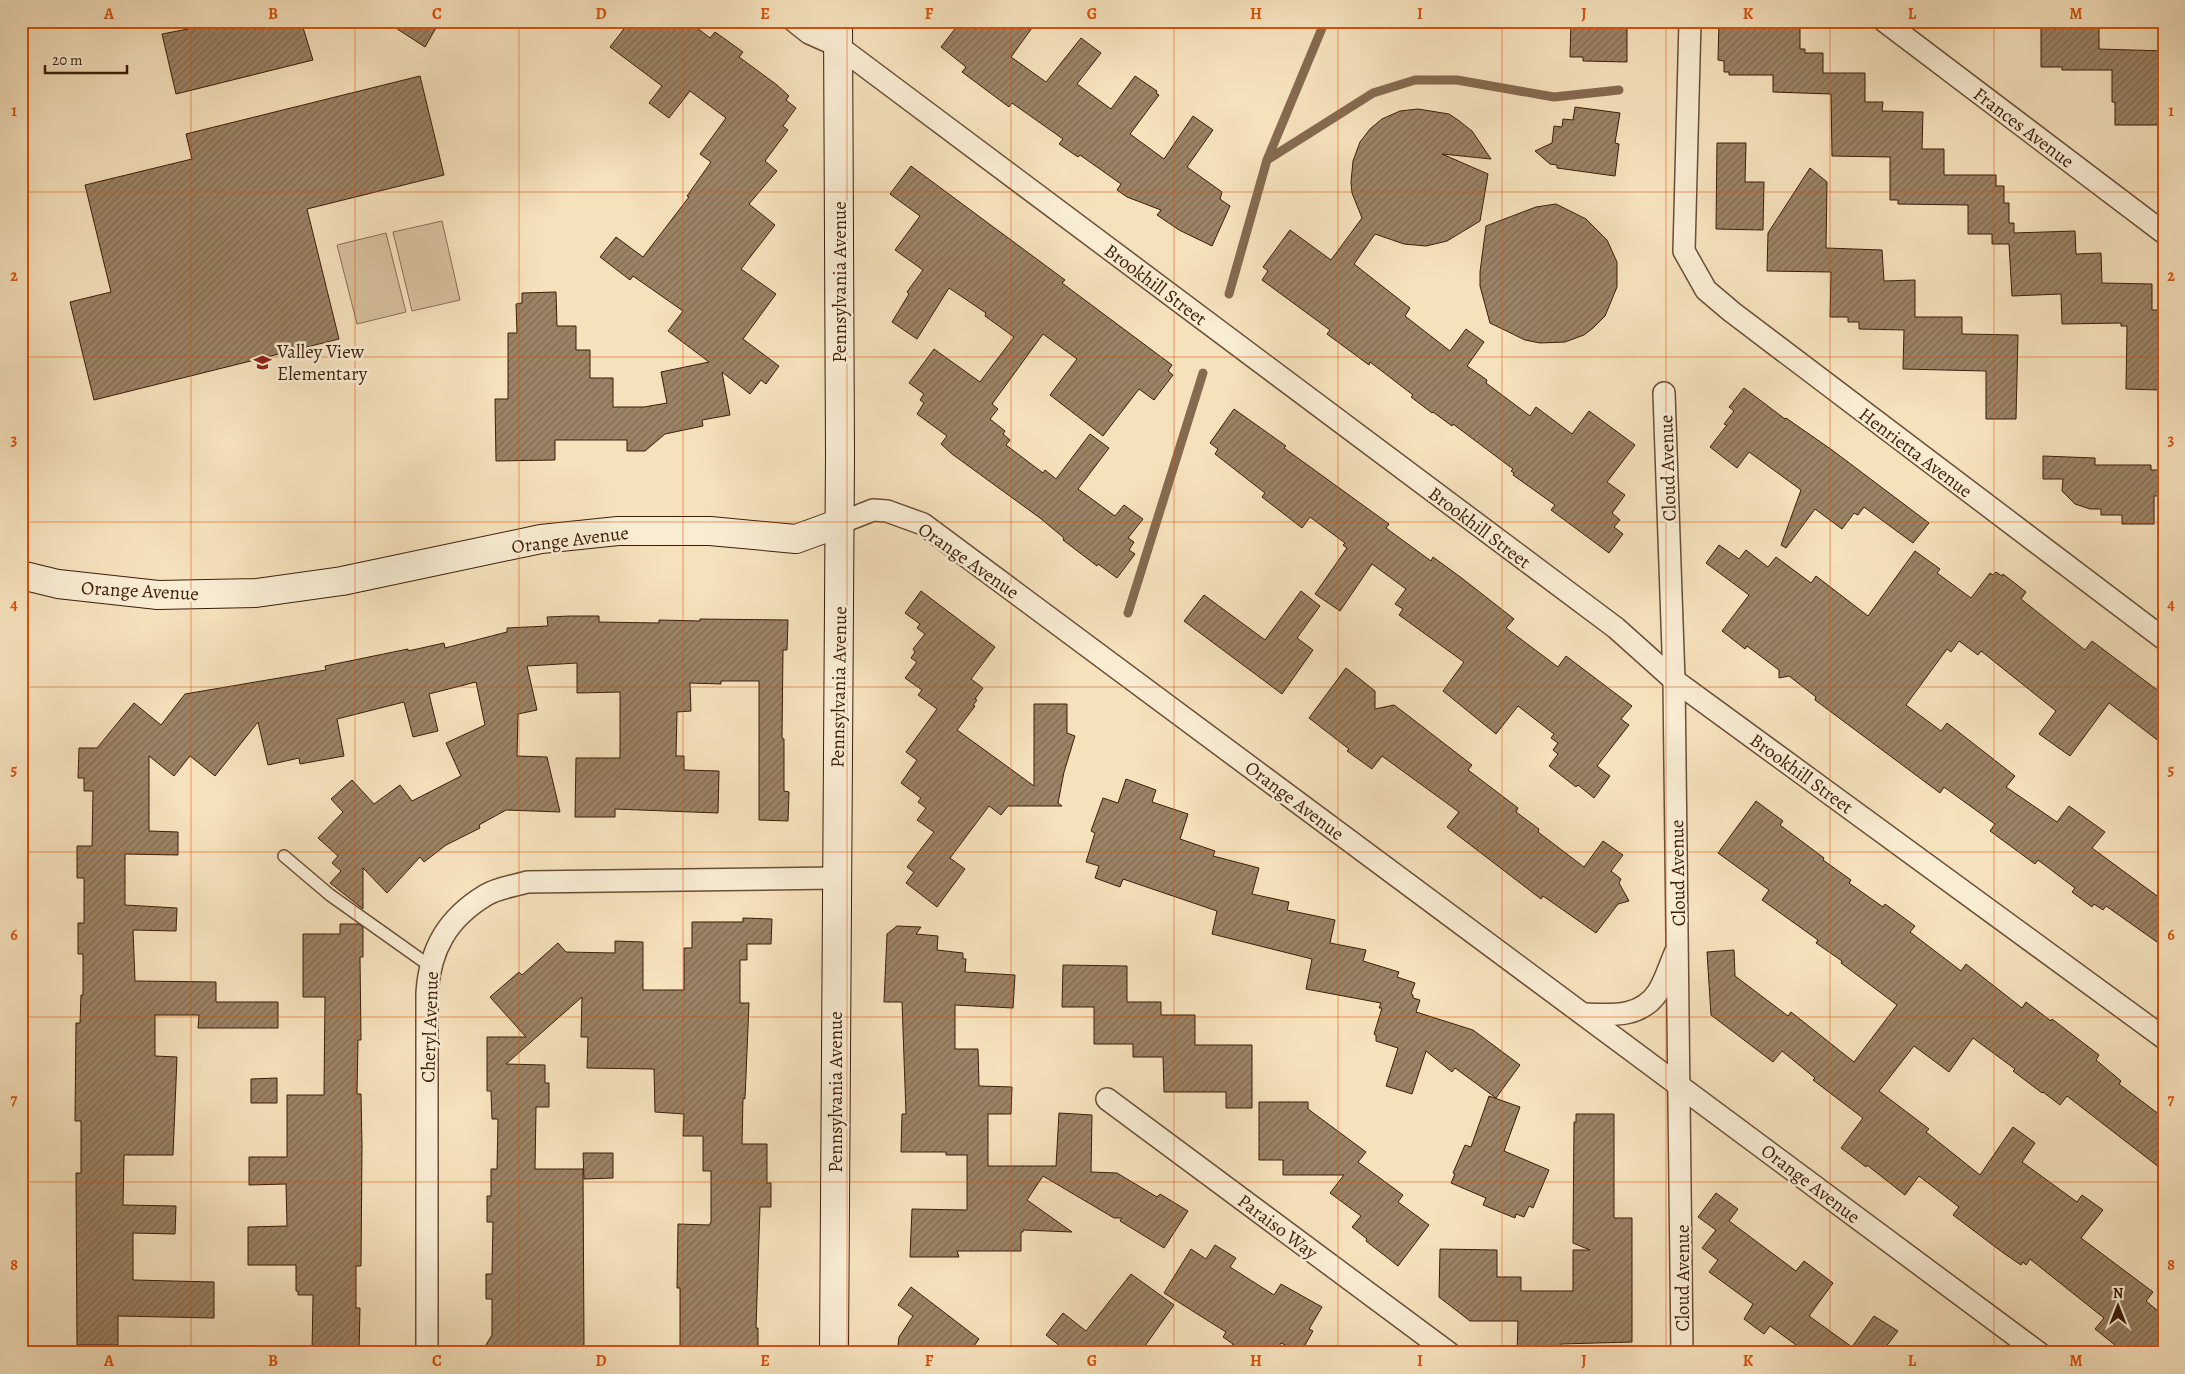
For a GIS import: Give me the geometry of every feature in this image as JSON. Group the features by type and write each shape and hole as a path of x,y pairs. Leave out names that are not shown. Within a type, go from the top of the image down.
{"main road":[{"name":"Pennsylvania Avenue","path":"834,1353 840,523 838,34"},
{"name":"Orange Avenue","path":"21,575 58,584 158,595 256,593 342,581 541,539 618,531 710,531 796,539 840,523"}],"street":[{"name":"Brookhill Street","path":"794,21 809,33 838,34 1616,628 1674,680 2164,1038"},
{"name":"Henrietta Avenue","path":"1690,21 1684,251 1706,290 1732,312 2164,639"},
{"name":"Frances Avenue","path":"1884,21 2164,233"},
{"name":"Cloud Avenue","path":"1664,393 1674,680 1681,1086 1682,1353"},
{"name":"Orange Avenue","path":"840,523 873,510 887,511 922,524 2039,1353"},
{"name":"Cheryl Avenue","path":"427,1353 427,993 430,966 439,943 453,920 488,894 527,882 836,878"},
{"path":"1584,1014 1619,1015 1642,1009 1658,992 1678,944"},
{"name":"Paraiso Way","path":"1108,1099 1449,1353"}],"lane":[{"path":"284,856 330,895 430,966"}],"shaded area":[{"path":"442,221 460,300 412,311 393,232"},
{"path":"386,233 406,312 357,324 337,245"}],"building":[{"path":"186,21 301,21 313,60 176,94 162,34 188,29"},
{"path":"385,21 440,21 425,47"},
{"path":"630,21 688,21 710,38 715,32 743,52 739,57 777,85 789,96 786,100 796,108 783,126 788,130 765,161 777,171 749,204 775,225 741,269 776,294 743,339 779,366 766,384 761,380 750,394 722,372 730,415 702,420 703,426 665,434 645,451 627,451 627,440 555,440 555,460 496,461 495,399 508,399 508,333 517,333 516,304 522,303 522,293 556,292 557,326 576,326 576,350 590,350 590,378 613,378 613,407 644,407 667,403 661,372 709,362 668,331 683,311 633,276 630,280 600,257 616,237 643,257 689,197 687,196 711,162 700,154 726,118 690,91 669,118 649,103 662,86 610,47"},
{"path":"961,21 1037,21 1011,57 1046,82 1081,38 1101,53 1077,84 1111,109 1135,76 1157,91 1156,93 1159,95 1130,134 1164,159 1193,116 1213,130 1187,167 1222,192 1220,199 1230,206 1212,246 1179,230 1157,215 1161,210 1127,197 1117,190 1121,184 1080,155 1078,157 1059,144 1063,139 1012,103 1009,107 962,72 966,67 941,47"},
{"path":"1571,21 1627,21 1627,62 1583,61 1583,57 1570,57"},
{"path":"1719,21 1800,22 1800,49 1805,49 1805,53 1823,53 1823,73 1865,73 1865,102 1883,102 1882,111 1923,112 1922,149 1944,149 1944,175 1996,175 1996,186 2004,186 2004,203 2009,203 2009,223 2014,223 2014,233 2075,231 2076,254 2101,253 2102,283 2152,284 2152,310 2164,310 2164,382 2160,382 2160,390 2126,389 2127,326 2121,326 2121,323 2062,324 2061,294 2012,296 2009,244 1992,244 1992,234 1968,234 1968,205 1898,204 1898,200 1890,200 1890,157 1832,156 1831,94 1773,92 1773,75 1729,75 1729,72 1724,72 1724,61 1718,60"},
{"path":"2041,21 2099,21 2099,49 2164,51 2164,125 2115,125 2115,102 2112,102 2112,70 2062,70 2062,67 2041,67"},
{"path":"420,76 444,175 307,209 339,339 94,400 70,302 111,292 85,185 192,159 186,134"},
{"path":"1575,107 1620,113 1615,143 1619,144 1615,176 1557,168 1557,165 1550,164 1535,151 1552,143 1554,126 1562,127 1563,119 1573,120"},
{"path":"1418,109 1449,114 1458,120 1472,131 1491,159 1442,154 1488,174 1480,221 1447,241 1426,246 1404,244 1375,234 1354,264 1410,308 1405,316 1450,351 1466,329 1484,342 1467,366 1487,380 1486,383 1530,416 1536,407 1572,434 1589,411 1635,445 1607,482 1625,495 1612,513 1620,520 1614,527 1623,534 1609,553 1551,510 1555,505 1513,475 1514,473 1511,471 1513,469 1453,424 1452,426 1432,413 1411,397 1413,395 1370,362 1369,365 1327,334 1330,330 1262,280 1268,271 1263,267 1290,230 1331,260 1362,218 1352,193 1351,182 1353,161 1360,142 1370,129 1382,119 1400,111"},
{"path":"1717,143 1746,143 1745,182 1764,182 1763,230 1716,229"},
{"path":"911,166 1065,280 1062,283 1172,365 1168,371 1173,375 1154,400 1139,389 1103,436 1050,395 1077,359 1043,334 992,404 998,409 990,419 1005,431 1003,434 1010,440 1006,445 1043,473 1045,470 1056,479 1090,434 1109,448 1078,489 1115,516 1124,505 1143,519 1128,538 1134,542 1129,550 1135,554 1117,578 1098,564 1097,566 1063,540 1064,538 1040,518 952,454 941,444 947,436 917,414 924,403 920,400 924,394 909,383 934,349 980,382 1014,337 985,316 986,313 949,288 917,339 892,322 909,294 907,292 923,270 895,250 920,216 890,194"},
{"path":"1810,168 1827,182 1826,248 1882,250 1884,281 1915,280 1915,317 1962,317 1962,334 2018,335 2016,419 1986,419 1986,371 1903,369 1904,330 1859,329 1859,322 1848,322 1848,317 1830,317 1831,272 1767,271 1768,233"},
{"path":"1556,204 1586,219 1607,240 1617,262 1617,287 1605,316 1584,335 1565,342 1540,343 1525,340 1490,323 1480,286 1480,272 1486,226 1536,207"},
{"path":"1744,388 1785,419 1832,450 1929,523 1913,543 1864,507 1858,515 1854,513 1842,529 1815,509 1786,548 1781,545 1801,490 1749,452 1737,468 1710,447 1727,425 1724,424 1734,411 1729,407"},
{"path":"1234,409 1286,446 1284,448 1389,524 1386,528 1431,561 1433,557 1514,619 1506,628 1558,667 1566,656 1632,706 1621,719 1629,725 1597,766 1610,776 1594,798 1549,766 1558,754 1553,750 1558,743 1551,738 1554,734 1518,706 1496,734 1443,691 1464,662 1399,615 1403,609 1395,604 1406,589 1372,564 1340,611 1315,594 1347,548 1343,545 1345,543 1310,517 1302,528 1262,497 1265,493 1215,454 1218,449 1210,443"},
{"path":"2043,456 2095,458 2095,465 2151,465 2151,470 2164,470 2164,496 2154,496 2154,524 2122,524 2122,515 2101,515 2101,509 2090,509 2075,504 2062,491 2063,479 2043,479"},
{"path":"1719,545 1739,559 1746,550 1768,567 1776,557 1811,583 1816,576 1868,616 1915,551 1940,569 1937,573 1971,598 1990,573 1993,575 1996,572 2002,576 2003,574 2026,592 2021,599 2085,650 2092,641 2164,695 2164,745 2109,703 2070,756 2039,734 2056,711 1981,651 1978,655 1959,641 1951,652 1947,649 1906,705 1941,731 1947,723 2015,776 2006,787 2057,822 2069,806 2105,832 2092,848 2164,901 2164,947 2106,906 2103,910 2094,904 2092,907 2072,892 2075,888 2038,860 2035,864 1990,831 1995,824 1944,787 1940,793 1815,700 1816,697 1789,676 1779,678 1779,670 1747,646 1745,649 1722,631 1749,595 1706,563"},
{"path":"921,591 995,647 971,679 983,688 975,699 977,700 973,705 975,706 957,730 1034,786 1034,704 1067,704 1067,733 1075,736 1064,772 1058,803 1062,806 1008,806 1001,815 989,806 950,858 965,869 937,907 906,883 914,872 907,867 934,832 917,820 926,808 918,802 921,798 901,783 917,760 906,752 937,709 918,695 922,690 905,678 917,662 911,658 915,652 913,649 925,634 917,628 920,624 905,613"},
{"path":"1301,591 1320,606 1297,638 1313,650 1282,694 1184,621 1204,595 1265,640"},
{"path":"599,616 599,622 659,623 659,620 700,621 700,619 788,620 787,650 783,650 782,738 784,739 784,791 789,792 788,821 759,820 759,681 721,681 721,684 690,683 691,711 677,712 676,756 684,756 684,770 719,771 718,813 615,809 615,817 575,817 576,758 620,758 620,692 577,693 577,663 527,666 537,710 518,714 517,756 547,757 560,812 506,810 479,825 480,828 446,845 424,862 420,857 387,893 363,868 363,909 330,883 341,871 332,863 338,856 318,838 343,812 331,799 352,780 374,804 400,785 412,801 461,776 446,743 485,725 476,682 429,694 438,731 413,737 404,702 337,719 344,756 300,764 299,758 268,765 258,722 215,776 190,756 174,776 149,756 149,831 178,832 178,855 125,854 125,905 177,908 176,931 133,930 135,981 216,982 216,1002 278,1002 278,1028 198,1028 199,1015 155,1015 155,1056 177,1057 173,1155 124,1155 123,1205 176,1206 175,1234 133,1233 133,1280 214,1282 214,1318 118,1316 118,1345 77,1345 76,1173 81,1173 81,1121 75,1121 76,1023 80,1023 81,995 83,995 83,954 78,954 78,923 84,923 84,878 77,878 77,846 92,846 93,791 84,791 84,778 78,778 79,748 97,748 134,703 161,725 185,694 326,670 325,666 408,649 408,651 444,643 445,648 507,632 507,628 548,626 547,617"},
{"path":"1346,668 1375,691 1375,709 1394,705 1406,714 1472,765 1468,770 1518,808 1516,812 1539,829 1538,832 1584,867 1603,841 1623,855 1611,871 1621,879 1619,883 1629,901 1618,904 1596,933 1543,896 1541,899 1447,827 1459,812 1382,756 1372,769 1347,751 1349,749 1309,718"},
{"path":"1126,779 1156,790 1152,802 1188,814 1180,839 1215,851 1213,856 1259,868 1252,894 1289,902 1287,910 1335,920 1330,943 1366,950 1363,961 1399,972 1397,977 1415,983 1411,994 1413,998 1420,1000 1416,1012 1473,1030 1520,1065 1496,1098 1455,1068 1452,1072 1426,1051 1412,1094 1386,1086 1398,1048 1376,1041 1376,1035 1374,1034 1382,1008 1379,1008 1381,1003 1306,989 1312,959 1212,934 1217,911 1123,879 1120,887 1095,878 1099,866 1086,862 1095,833 1091,831 1103,798 1118,803"},
{"path":"1756,801 1783,821 1780,825 1851,880 1849,883 1883,907 1885,904 1915,926 1910,932 1961,971 1966,964 2022,1008 2026,1002 2051,1021 2052,1019 2099,1055 2096,1060 2121,1081 2119,1084 2164,1118 2164,1171 2067,1096 2060,1105 2013,1071 2015,1069 1973,1038 1949,1072 1914,1046 1879,1091 1929,1129 1926,1132 1980,1175 2013,1127 2035,1143 2022,1162 2077,1202 2082,1195 2103,1210 2081,1238 2153,1292 2146,1301 2164,1316 2164,1353 2125,1353 2095,1329 2104,1318 2030,1259 2026,1265 2023,1262 2021,1265 1953,1215 1959,1207 1919,1176 1905,1195 1867,1165 1866,1167 1841,1148 1863,1118 1813,1080 1815,1078 1782,1051 1773,1062 1711,1015 1707,952 1734,950 1735,976 1788,1016 1791,1012 1854,1062 1897,1005 1841,963 1842,961 1816,943 1818,940 1762,900 1769,890 1718,853"},
{"path":"743,918 772,919 771,944 747,944 747,960 740,960 740,1003 749,1003 742,1144 767,1144 767,1183 771,1183 771,1207 760,1207 756,1328 758,1328 758,1353 680,1353 680,1288 677,1288 678,1224 709,1225 711,1222 711,1171 703,1171 703,1136 683,1136 684,1114 655,1112 654,1069 587,1068 588,1037 581,1037 582,997 506,1064 545,1065 545,1083 549,1083 549,1107 536,1107 535,1169 583,1169 584,1347 524,1347 524,1353 481,1353 492,1335 492,1299 486,1299 486,1274 492,1274 493,1222 487,1222 487,1196 491,1196 491,1169 497,1169 498,1119 492,1119 491,1091 487,1091 487,1037 526,1037 490,997 519,972 522,975 558,943 566,952 615,953 615,941 643,942 643,990 684,990 684,948 692,948 692,922 743,922"},
{"path":"340,924 358,924 363,927 363,957 360,957 361,1040 358,1040 357,1094 361,1094 362,1147 361,1266 356,1266 356,1308 360,1308 359,1353 312,1353 313,1295 298,1295 298,1291 296,1291 296,1265 248,1265 248,1227 287,1226 286,1184 249,1185 249,1157 287,1157 287,1095 324,1095 325,997 303,997 303,934 340,934"},
{"path":"897,926 921,927 916,934 938,936 937,950 963,953 963,959 966,959 965,972 1015,975 1013,1008 955,1005 955,1049 978,1049 979,1086 1012,1087 1011,1114 988,1114 988,1166 1056,1166 1059,1113 1092,1115 1091,1172 1117,1173 1157,1197 1160,1194 1188,1211 1164,1248 1120,1221 1122,1218 1114,1218 1043,1176 1027,1200 1072,1232 1023,1230 1021,1232 1021,1251 957,1251 959,1257 910,1257 912,1209 967,1210 967,1155 946,1155 946,1152 901,1152 902,1114 906,1114 902,1002 884,1002 887,934"},
{"path":"1063,965 1127,966 1127,1002 1161,1002 1161,1015 1195,1015 1195,1045 1252,1045 1252,1108 1226,1108 1226,1092 1164,1092 1163,1057 1133,1057 1133,1044 1094,1044 1094,1007 1062,1007"},
{"path":"277,1078 277,1103 251,1103 251,1079"},
{"path":"1489,1096 1520,1107 1504,1151 1549,1170 1533,1208 1529,1206 1524,1217 1516,1214 1515,1218 1483,1205 1486,1198 1451,1183 1455,1174 1453,1173 1465,1145 1471,1147"},
{"path":"1259,1102 1308,1102 1308,1109 1366,1152 1358,1162 1403,1195 1398,1202 1429,1225 1398,1266 1366,1241 1367,1239 1352,1227 1361,1216 1330,1193 1344,1175 1283,1175 1283,1160 1259,1160"},
{"path":"1576,1114 1614,1114 1614,1218 1632,1218 1632,1342 1561,1344 1561,1353 1517,1353 1518,1321 1470,1321 1439,1297 1440,1249 1497,1250 1497,1277 1521,1277 1521,1291 1573,1291 1573,1250 1590,1250 1573,1243 1574,1122 1576,1122"},
{"path":"583,1153 613,1153 613,1178 584,1179"},
{"path":"1716,1193 1738,1209 1729,1221 1796,1271 1804,1261 1833,1283 1809,1316 1852,1347 1874,1316 1898,1331 1881,1353 1807,1353 1770,1326 1764,1334 1744,1319 1753,1304 1709,1272 1718,1260 1702,1248 1716,1230 1698,1217"},
{"path":"1215,1245 1236,1258 1230,1267 1274,1295 1281,1284 1322,1307 1309,1329 1313,1331 1301,1352 1281,1343 1275,1353 1228,1353 1233,1344 1223,1337 1226,1332 1164,1293 1191,1249 1206,1259"},
{"path":"1131,1274 1174,1305 1140,1353 1069,1353 1046,1335 1063,1313 1086,1331"},
{"path":"911,1287 979,1339 969,1353 897,1353 899,1337 913,1316 898,1305"}],"waterway":[{"path":"1229,294 1267,160 1325,21"},
{"path":"1267,160 1373,93 1415,80 1457,80 1554,97 1619,90"},
{"path":"1128,613 1203,373"}],"place":[{"name":"Valley View Elementary","path":"263,362"}]}
